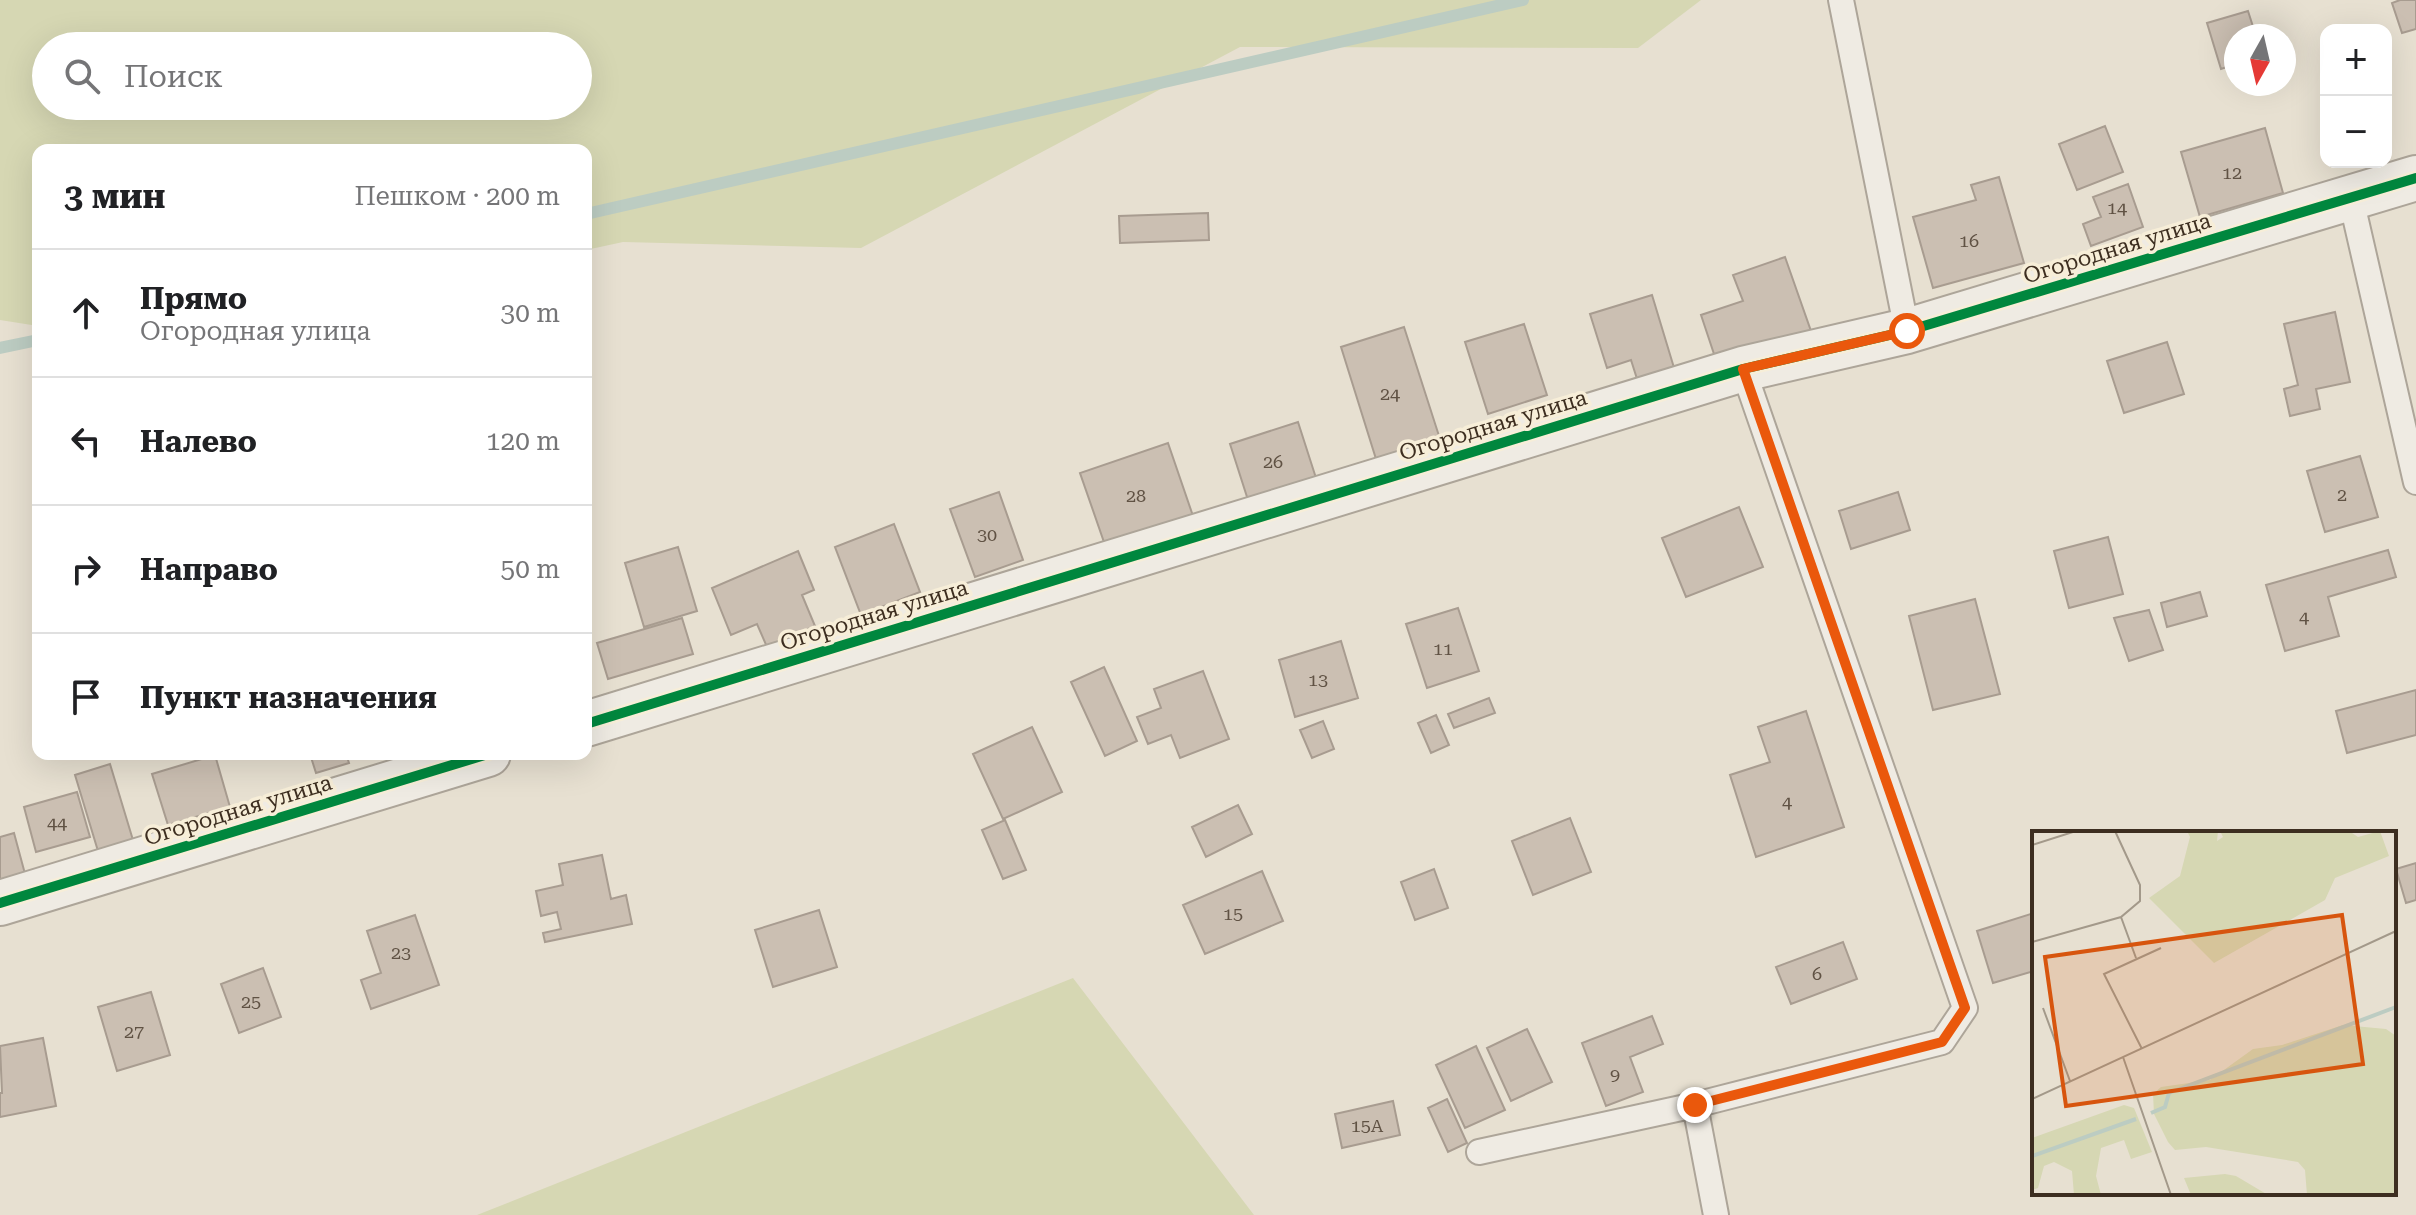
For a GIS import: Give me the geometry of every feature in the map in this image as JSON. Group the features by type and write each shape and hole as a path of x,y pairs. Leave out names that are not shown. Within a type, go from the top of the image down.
{"street":[{"name":"Огородная улица","path":"592,722 1743,369 1907,331 2416,178"},
{"name":"Огородная улица","path":"0,903 468,760"}],"lane":[{"path":"1841,0 1907,331"},
{"path":"2351,199 2416,482"},
{"path":"1479,1152 1695,1105 1942,1042 1965,1008 1743,369"},
{"path":"1695,1105 1716,1215"}],"green space":[{"path":"0,0 1701,0 1638,48 1240,47 861,248 623,242 592,249 592,144 32,144 32,325 0,320"},
{"path":"1073,978 1254,1215 477,1215"}],"building":[{"path":"2416,0 2416,29 2402,33 2392,3"},
{"path":"2248,11 2252,24 2224,24 2224,68 2221,69 2207,23"},
{"path":"2105,126 2123,172 2077,190 2059,144"},
{"path":"2265,128 2283,193 2200,217 2181,152"},
{"path":"1999,177 2024,263 1933,288 1913,217 1976,200 1971,185"},
{"path":"2128,184 2143,227 2091,246 2083,224 2101,217 2093,197"},
{"path":"1208,213 1209,240 1120,243 1119,216"},
{"path":"1785,257 1812,334 1718,366 1701,315 1743,301 1733,275"},
{"path":"1652,295 1675,371 1638,382 1631,360 1607,368 1590,314"},
{"path":"2335,312 2350,382 2316,389 2320,409 2290,416 2284,389 2298,385 2284,324"},
{"path":"1524,324 1547,395 1488,414 1465,342"},
{"path":"1404,327 1440,439 1376,459 1341,347"},
{"path":"2167,342 2184,394 2124,413 2107,361"},
{"path":"1298,422 1316,478 1248,500 1230,444"},
{"path":"1168,443 1193,516 1105,545 1080,473"},
{"path":"2360,456 2378,517 2325,532 2307,471"},
{"path":"999,492 1023,560 975,577 950,509"},
{"path":"1898,492 1910,530 1851,549 1839,511"},
{"path":"1739,507 1763,567 1686,597 1662,538"},
{"path":"894,524 920,592 861,615 835,547"},
{"path":"2108,537 2123,594 2069,608 2054,551"},
{"path":"678,547 697,611 644,627 625,563"},
{"path":"2388,550 2396,577 2328,597 2339,636 2285,651 2266,585"},
{"path":"798,551 814,590 802,595 815,626 767,647 757,624 731,635 712,588"},
{"path":"2200,592 2207,616 2167,627 2161,603"},
{"path":"1975,599 2000,694 1933,710 1909,616"},
{"path":"1458,608 1479,671 1427,688 1406,624"},
{"path":"2149,610 2163,650 2129,661 2114,618"},
{"path":"682,618 693,654 608,679 597,643"},
{"path":"1341,641 1358,698 1295,717 1279,660"},
{"path":"1104,667 1137,741 1105,756 1071,682"},
{"path":"1203,671 1229,739 1180,758 1171,735 1148,744 1137,717 1161,708 1154,689"},
{"path":"2416,690 2416,735 2347,753 2336,711"},
{"path":"1489,698 1495,713 1454,728 1448,714"},
{"path":"1806,711 1844,827 1756,857 1730,775 1770,762 1758,727"},
{"path":"1436,715 1449,745 1431,753 1418,723"},
{"path":"1323,721 1334,749 1312,758 1300,730"},
{"path":"1032,727 1062,792 1003,819 973,754"},
{"path":"198,760 216,760 230,807 168,825 152,774"},
{"path":"312,760 348,760 349,763 316,773"},
{"path":"110,764 136,850 101,861 75,775"},
{"path":"77,792 90,837 36,852 24,807"},
{"path":"1238,805 1252,834 1206,857 1192,827"},
{"path":"1570,818 1591,872 1533,895 1512,841"},
{"path":"1005,820 1026,870 1003,879 982,830"},
{"path":"14,833 28,885 0,892 0,837"},
{"path":"602,855 611,899 626,895 632,924 545,942 543,933 561,929 557,912 541,916 536,891 563,885 559,864"},
{"path":"2416,863 2416,900 2406,903 2396,869"},
{"path":"1434,869 1448,908 1415,920 1401,882"},
{"path":"1262,871 1283,921 1205,954 1183,905"},
{"path":"819,910 837,967 773,987 755,930"},
{"path":"2032,914 2032,972 1993,983 1977,931"},
{"path":"415,915 439,985 371,1009 361,980 381,973 367,931"},
{"path":"1843,942 1857,979 1791,1004 1776,967"},
{"path":"263,968 281,1017 239,1033 221,984"},
{"path":"151,992 170,1055 117,1071 98,1007"},
{"path":"1652,1016 1663,1044 1630,1057 1643,1092 1606,1106 1582,1043"},
{"path":"1527,1029 1552,1082 1511,1101 1487,1048"},
{"path":"43,1038 56,1106 0,1117 0,1046"},
{"path":"1476,1046 1505,1110 1465,1128 1436,1065"},
{"path":"1447,1099 1467,1143 1448,1152 1428,1108"},
{"path":"1393,1101 1400,1135 1342,1148 1335,1114"}],"waterway":[{"path":"592,213 1523,0"},
{"path":"0,348 32,341"}],"cycle path":[{"path":"592,722 1743,369 1907,331 2416,178"},
{"path":"0,903 468,760"}],"route":[{"path":"1695,1105 1942,1042 1965,1008 1743,369 1907,331"}]}
